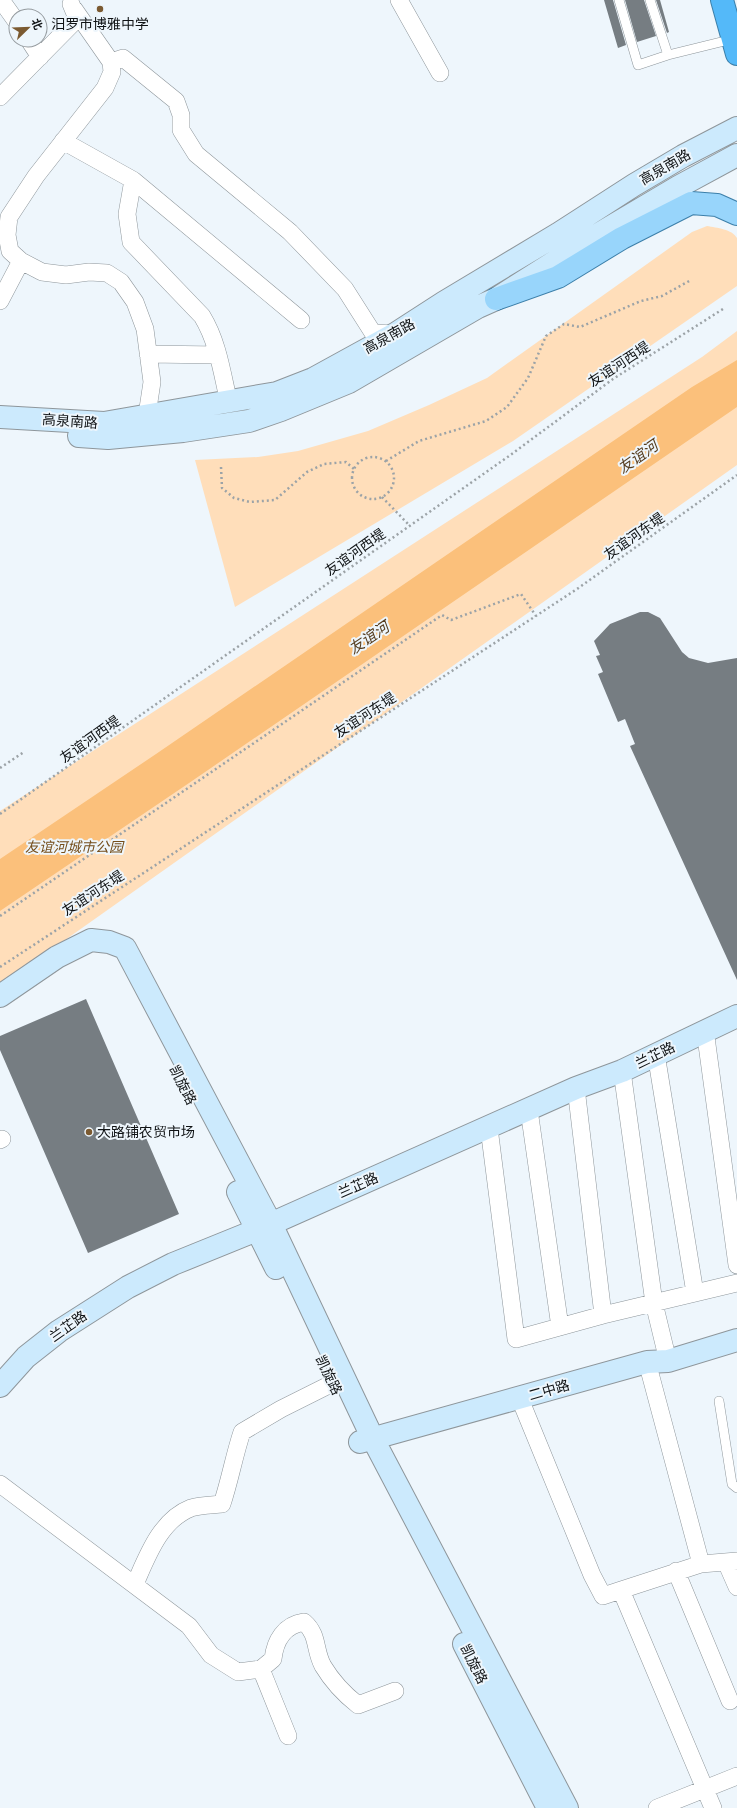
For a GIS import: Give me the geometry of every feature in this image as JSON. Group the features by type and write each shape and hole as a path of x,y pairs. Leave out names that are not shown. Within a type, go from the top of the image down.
{"highway":[{"path":"722,0 735,47"}],"main road":[{"path":"496,299 558,277 622,238 691,203 717,205 737,214"}],"street":[{"path":"1,0 8,10"},
{"path":"399,0 440,73"},
{"path":"0,97 72,24 76,16 72,4"},
{"path":"72,4 111,62 112,72 105,88 36,176 9,217 7,235 10,251 22,261 42,272 66,275 89,272 107,273 120,282 135,302 144,329 152,382 147,416"},
{"path":"34,48 40,57"},
{"path":"111,62 123,58 176,101 181,115 181,130 196,154 290,232 345,289 372,334 395,334"},
{"name":"高泉南路","path":"0,416 104,423 277,394 313,379 395,334 443,303 558,234 634,185 683,156 737,128"},
{"path":"64,141 134,180 301,320"},
{"name":"高泉南路","path":"0,432 108,438 183,431 249,421 281,410 349,382 478,307 496,299 592,238 678,187 737,155"},
{"path":"134,180 127,214 131,242 202,316 209,328 218,355 229,403"},
{"path":"0,301 22,261"},
{"path":"148,354 218,355"},
{"name":"凯旋路","path":"0,996 57,957 91,940 108,942 120,960 264,1227 333,1383 366,1441 548,1808"},
{"name":"兰芷路","path":"0,1386 26,1357 59,1331 122,1291 173,1264 264,1227 490,1128 576,1088 622,1071 737,1016"},
{"path":"705,1030 716,1096 737,1265"},
{"path":"656,1054 695,1293"},
{"path":"622,1071 654,1303 657,1361 701,1564"},
{"path":"576,1088 603,1315"},
{"path":"529,1110 560,1327"},
{"path":"490,1128 516,1339 603,1315 737,1283"},
{"path":"264,1227 366,1441 567,1808"},
{"name":"二中路","path":"366,1441 737,1340"},
{"path":"134,1584 149,1553 168,1522 191,1508 222,1504 229,1482 234,1455 242,1432 281,1409 333,1383"},
{"path":"520,1399 594,1580 603,1596 701,1564 732,1561 737,1587"},
{"path":"0,1484 189,1626 211,1655 238,1672 261,1669 273,1659 274,1646 283,1632 295,1623 304,1622 312,1628 323,1665 344,1694 358,1705 395,1691"},
{"path":"676,1571 730,1701"},
{"path":"622,1590 713,1808"},
{"path":"261,1669 288,1736"},
{"path":"657,1808 737,1776"}],"lane":[{"path":"619,0 638,65 668,55 735,47"},
{"path":"650,0 668,55"},
{"path":"719,1401 732,1484 737,1488"}],"path":[{"path":"386,461 419,441 486,421 507,407 528,378 546,336 564,324 580,327 641,301 662,296 691,280"},
{"name":"友谊河西堤","path":"0,814 509,456 613,379 723,309"},
{"path":"368,457 380,458 386,461 391,466 394,473 394,480 392,487 382,497 368,498 356,490 353,483 354,469 357,464 368,457"},
{"path":"221,467 222,488 234,498 250,502 275,500 307,472 324,464 346,462 354,469"},
{"name":"友谊河东堤","path":"0,967 577,589 737,475"},
{"path":"382,497 410,526"},
{"path":"0,916 442,615 451,620 521,594 536,616"},
{"path":"0,768 24,752"}],"green space":[{"path":"707,226 728,231 737,238 737,286 513,441 235,607 195,460 258,457 298,451 368,431 429,405 487,378 692,232"},
{"name":"友谊河城市公园","path":"737,331 737,465 0,986 0,811 702,357"}],"water":[{"name":"友谊河","path":"737,360 737,407 0,911 0,859 692,387"}],"building":[{"path":"604,0 613,0 626,45 618,48"},
{"path":"625,0 644,0 656,36 637,42"},
{"path":"656,0 660,0 669,32 667,33"},
{"path":"640,612 648,612 660,618 682,652 689,658 708,663 737,658 737,980 630,746 635,744 625,719 618,722 598,674 603,672 596,656 600,655 594,641 610,624"},
{"name":"大路铺农贸市场","path":"86,999 179,1214 88,1253 0,1050 0,1036"}],"place":[{"name":"汨罗市博雅中学","path":"100,9"},
{"name":"大路铺农贸市场","path":"89,1132"}]}
